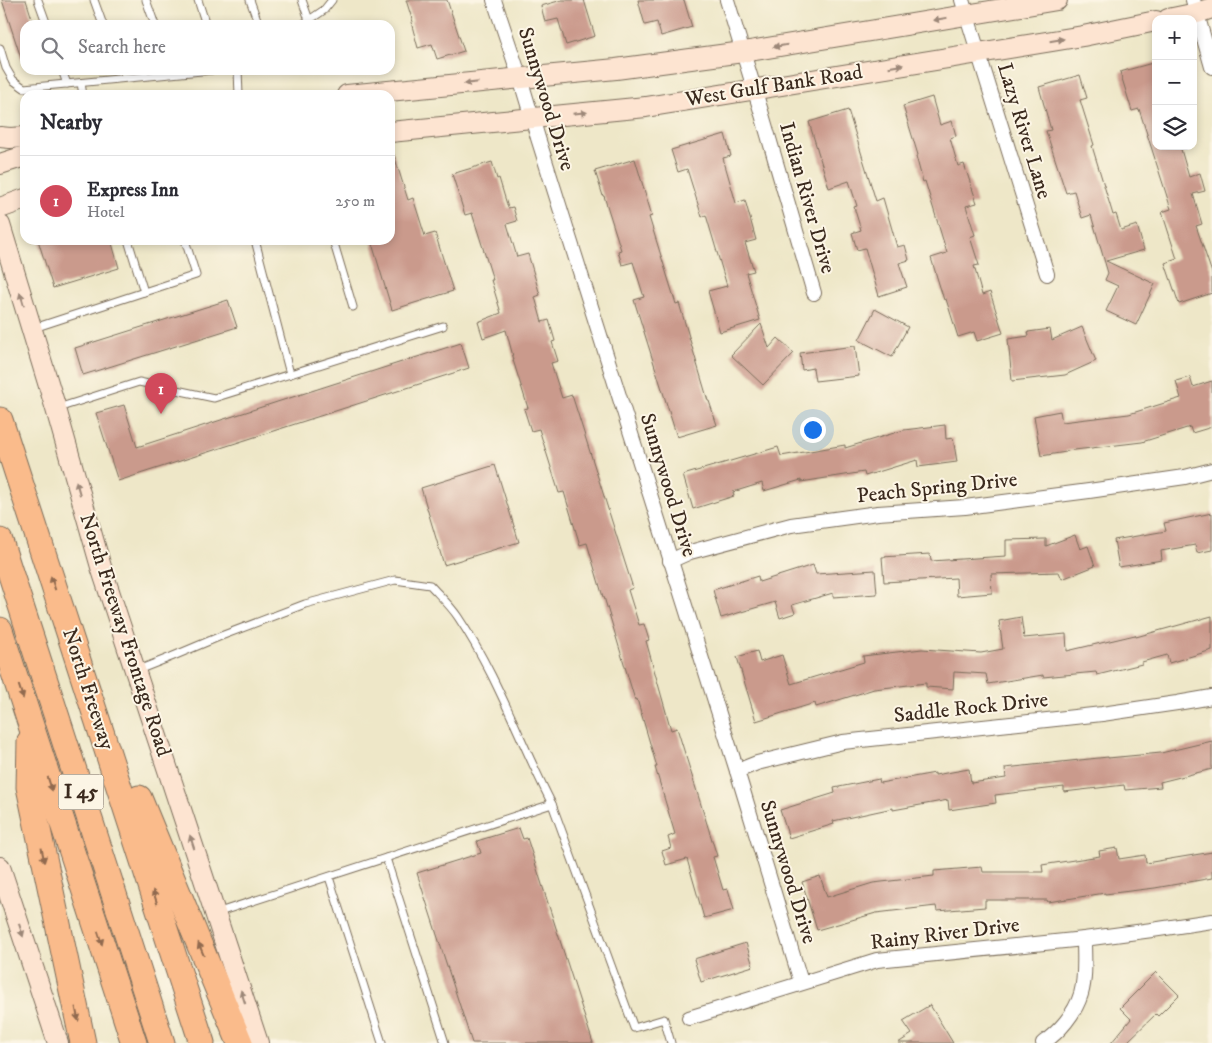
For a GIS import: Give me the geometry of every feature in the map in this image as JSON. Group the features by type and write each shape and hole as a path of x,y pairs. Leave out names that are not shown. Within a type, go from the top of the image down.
{"highway":[{"name":"North Freeway","path":"0,420 202,1043"},
{"name":"North Freeway","path":"0,542 162,1043"},
{"name":"I 45","path":"0,630 134,1043"},
{"path":"69,630 240,1043"},
{"path":"30,721 28,787 83,1043"}],"main road":[{"name":"West Gulf Bank Road","path":"395,90 616,69 743,52 964,8 1057,0"},
{"path":"1179,15 1201,7"},
{"name":"West Gulf Bank Road","path":"395,132 646,107 1083,36 1152,22"},
{"path":"0,137 20,137"},
{"path":"0,164 20,158"},
{"path":"0,208 20,201"},
{"name":"North Freeway Frontage Road","path":"0,225 8,274 31,329 101,567 258,1043"},
{"path":"0,867 4,894 58,1043"}],"street":[{"name":"Sunnywood Drive","path":"494,0 737,771 801,982"},
{"name":"Indian River Drive","path":"727,0 814,293"},
{"path":"1201,7 1212,67"},
{"name":"Lazy River Lane","path":"964,8 1047,274"},
{"name":"Peach Spring Drive","path":"670,561 690,552 791,525 878,513 965,507 1070,494 1185,477 1212,470"},
{"name":"Saddle Rock Drive","path":"737,771 757,762 842,742 1102,714 1212,697"},
{"name":"Rainy River Drive","path":"689,1018 877,960 1084,939 1212,921"},
{"path":"1043,1043 1053,1036 1064,1024 1074,1010 1081,994 1084,972 1084,939"}],"lane":[{"path":"38,0 45,20"},
{"path":"94,0 101,20"},
{"path":"146,0 153,20"},
{"path":"198,0 204,20"},
{"path":"250,0 257,20"},
{"path":"302,0 309,20 324,10 332,0"},
{"path":"0,48 6,68 13,80 24,88 150,75"},
{"path":"64,75 67,84"},
{"path":"121,75 122,79"},
{"path":"238,75 239,90"},
{"path":"81,83 82,90"},
{"path":"130,245 144,292"},
{"path":"31,329 196,275 187,245"},
{"path":"256,245 290,374"},
{"path":"334,245 353,307"},
{"path":"56,409 139,382 214,398 443,326"},
{"path":"135,671 305,604 395,580 430,585 457,615 491,672 535,772 552,804 634,1028 664,1019 671,1043"},
{"path":"215,914 552,804"},
{"path":"386,858 446,1043"},
{"path":"328,877 382,1043"}],"building":[{"path":"2,0 26,0 32,20 20,20 20,55"},
{"path":"406,0 447,0 464,51 437,59 432,44 418,48"},
{"path":"562,0 584,0 595,36 566,45 558,19 545,22 541,6"},
{"path":"638,0 684,0 692,27 661,36 657,22 645,25"},
{"path":"1152,63 1152,150 1139,109 1132,111 1120,72"},
{"path":"1080,75 1087,98 1080,100 1113,215 1116,214 1121,230 1137,225 1144,250 1106,261 1155,284 1136,325 1106,311 1118,286 1105,280 1108,273 1091,215 1082,218 1074,191 1066,193 1046,131 1051,130 1039,87"},
{"path":"932,97 940,125 952,121 956,136 950,138 958,166 964,164 977,203 966,206 975,235 970,237 979,265 974,266 982,295 990,292 1003,333 977,341 974,332 958,337 931,258 947,253 925,181 923,182 916,156 918,155 903,106"},
{"path":"848,110 876,201 883,198 897,247 905,245 909,260 899,263 907,287 879,296 865,248 857,250 852,233 861,230 854,207 857,206 849,181 829,188 809,122"},
{"path":"725,134 731,156 723,158 736,203 745,200 756,240 745,243 754,271 746,273 760,320 720,332 708,291 727,286 706,215 702,217 687,169 678,172 671,150"},
{"path":"1152,150 1181,150 1189,177 1200,173 1205,191 1193,194 1202,224 1196,226 1212,273 1212,293 1179,304 1165,263 1177,259 1162,212 1171,209"},
{"path":"395,158 408,200 413,198 425,236 435,233 453,291 392,310 372,245 395,245"},
{"path":"635,159 652,216 649,217 676,304 679,303 717,425 677,437 634,300 644,297 633,262 622,265 618,251 621,250 595,171"},
{"path":"492,162 508,208 513,207 517,221 507,224 517,257 528,254 540,295 535,297 542,322 549,320 555,341 552,342 558,361 551,363 562,398 572,395 633,588 628,590 639,625 644,624 649,640 646,641 671,730 677,728 717,856 713,857 723,890 728,889 734,910 704,918 687,859 666,865 662,851 671,848 668,837 675,834 637,699 635,700 587,543 580,545 564,492 559,493 539,429 531,431 524,409 528,408 506,330 483,338 478,322 501,313 491,280 493,280 472,213 465,215 452,174"},
{"path":"40,245 112,245 119,268 53,288"},
{"path":"228,300 237,327 83,375 75,348"},
{"path":"875,309 908,327 892,357 859,340"},
{"path":"761,324 769,348 778,338 794,353 763,385 731,355"},
{"path":"1082,327 1096,361 1065,375 1012,381 1008,339 1029,336 1028,332 1050,329 1052,340"},
{"path":"461,343 469,368 118,481 96,413 124,405 137,447"},
{"path":"855,346 859,376 815,381 813,368 802,370 800,353"},
{"path":"1190,377 1193,387 1212,381 1212,427 1192,433 1190,427 1142,442 1066,451 1041,456 1034,416 1060,411 1062,422 1129,414 1181,398 1176,381"},
{"path":"945,425 946,439 953,438 957,462 918,467 917,460 865,476 864,472 801,482 801,480 764,491 762,483 733,492 734,496 693,509 683,475 778,447 781,456 845,445 845,448 904,430"},
{"path":"495,465 519,542 444,565 421,488"},
{"path":"1212,513 1212,550 1197,553 1195,545 1161,551 1162,560 1119,567 1114,540 1166,531 1164,523"},
{"path":"1075,535 1080,549 1088,546 1095,566 1062,579 1059,572 991,574 992,593 957,596 956,578 884,582 882,557 930,554 931,561 1006,556 1006,540 1046,539 1046,546"},
{"path":"813,565 816,574 875,570 877,594 833,597 833,593 792,605 795,613 780,618 775,602 721,618 713,590 758,576 759,582"},
{"path":"1212,616 1212,650 1169,663 1167,655 1142,662 1142,664 1097,675 1096,672 1043,677 1043,675 988,684 986,674 954,672 953,689 926,687 926,683 874,689 816,707 815,703 756,721 737,657 757,651 760,662 782,655 791,684 864,662 863,656 922,649 981,653 1003,649 999,621 1021,617 1024,638 1066,634 1067,651 1135,635 1136,637"},
{"path":"1212,741 1212,769 1160,782 1161,787 1125,790 1124,785 1064,792 1064,787 995,795 996,803 949,810 948,800 893,810 893,808 833,821 834,824 789,838 780,810 835,793 834,788 879,779 880,783 969,769 971,783 1006,778 1005,768 1161,753"},
{"path":"519,828 523,839 527,838 593,1043 472,1043 417,873 481,853 477,841"},
{"path":"1117,848 1119,859 1145,855 1146,863 1212,852 1212,878 1155,888 1105,893 1048,902 1047,900 985,900 985,907 937,911 936,906 876,913 817,930 802,882 820,876 827,897 873,883 934,876 934,871 982,867 983,872 1043,872 1042,865 1100,856 1099,851"},
{"path":"746,943 753,966 701,982 694,959"},
{"path":"1156,972 1179,995 1126,1043 1111,1043 1131,1019 1120,1008"},
{"path":"930,1005 953,1043 898,1043 912,1034 903,1021"}],"place":[{"name":"Express Inn","path":"161,414"}]}
